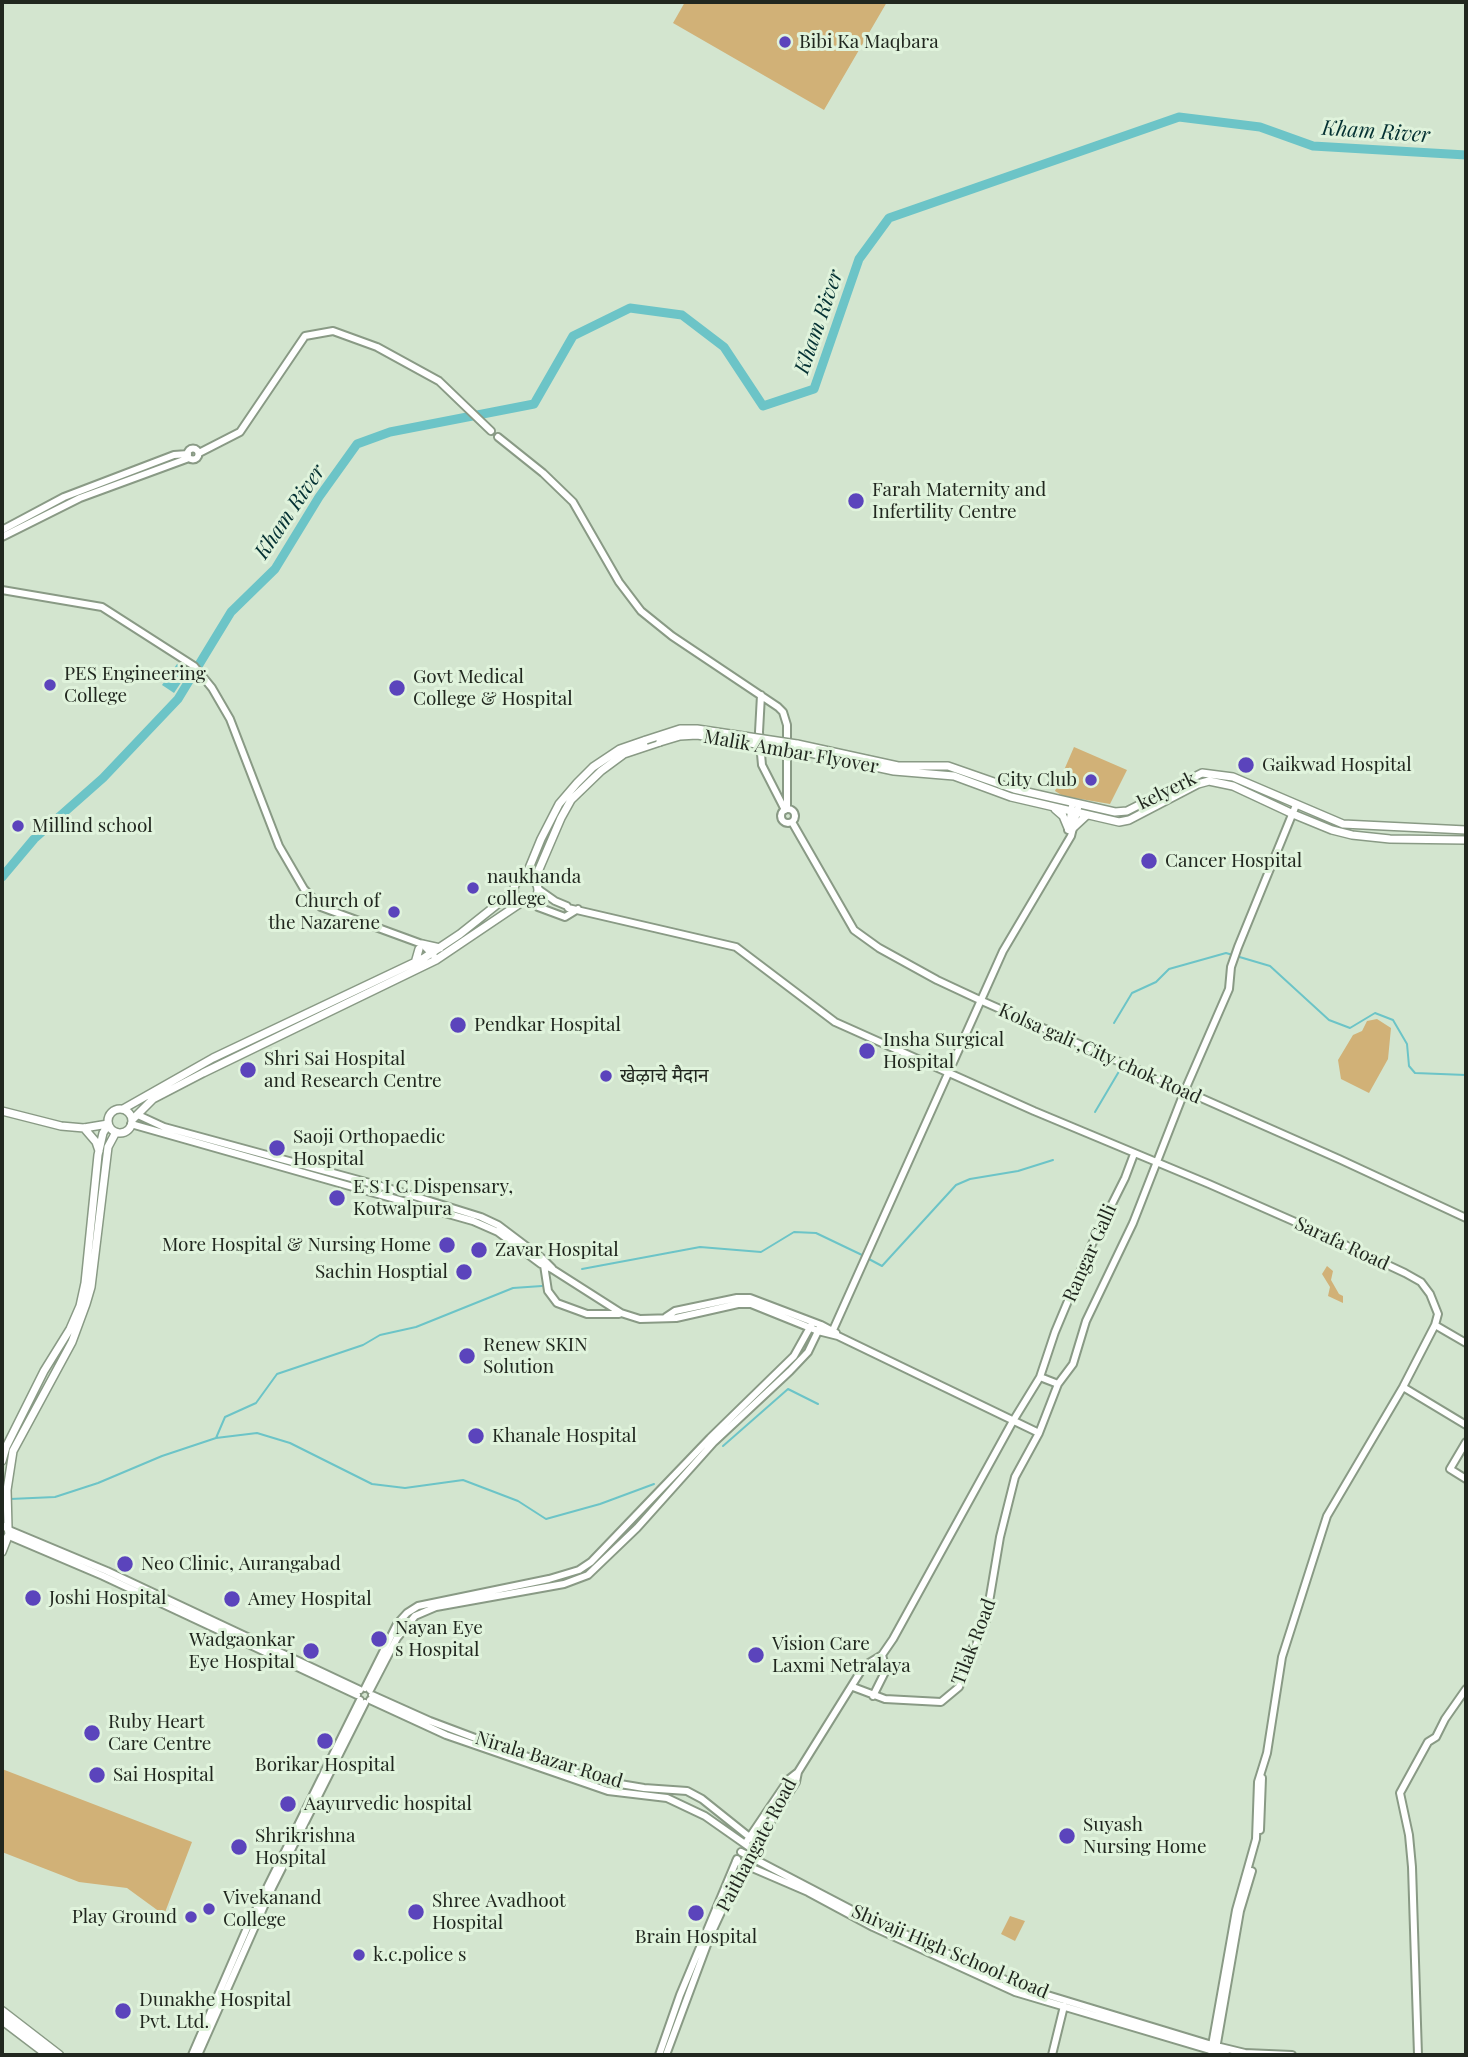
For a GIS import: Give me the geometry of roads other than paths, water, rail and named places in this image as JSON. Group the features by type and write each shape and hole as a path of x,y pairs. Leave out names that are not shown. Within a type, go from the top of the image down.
{"highway":[{"path":"2,2011 59,2055"},
{"path":"2,2020 48,2055"}],"main road":[{"name":"Malik Ambar Flyover","path":"653,742 680,729 697,729 796,744 907,766"},
{"name":"Malik Ambar Flyover","path":"525,878 559,804 593,767 632,744 697,735 796,750 894,771 954,776 1004,790"},
{"path":"534,881 571,800 601,771 624,754 653,742"},
{"name":"kelyerk","path":"907,766 948,766 1004,790 1075,807 1115,812 1127,811 1202,773 1233,777 1351,826 1466,830"},
{"path":"1004,790 1053,807 1075,807 1087,815 1119,822 1129,820 1198,784 1209,781 1233,786 1293,814 1352,835 1390,839 1466,840"},
{"path":"1053,807 1063,816 1070,828 1087,815"},
{"path":"116,1132 124,1132 153,1099 425,962 434,957 523,902 532,901 537,897 538,889 534,881 525,878 517,883 514,891 440,948 434,957"},
{"path":"514,891 517,898 523,902"},
{"path":"414,963 418,945 440,948"},
{"path":"2,1461 11,1436 44,1371 71,1329 80,1306 85,1283 99,1152 112,1111 123,1109 214,1058 414,963 425,962"},
{"path":"123,1109 134,1120"},
{"path":"2,1111 80,1128 108,1122"},
{"path":"108,1122 116,1132"},
{"path":"80,1128 96,1142 99,1152"},
{"path":"2,1552 13,1451 72,1342 91,1287 108,1147 116,1132"}],"street":[{"path":"2,537 80,498 189,456 194,449 199,453 240,432 305,335 333,331 377,347 439,381 489,428"},
{"path":"498,436 543,472 573,502 619,582 641,611 672,636 778,706 783,712 787,725 786,810"},
{"path":"2,530 64,498 174,455 189,456"},
{"path":"2,590 102,607 194,666 230,719 279,846 304,889 321,908 418,945 434,957"},
{"path":"761,695 758,732 762,765 786,810"},
{"name":"Tilak Road","path":"853,1687 885,1699 941,1702 959,1687 986,1619 993,1591 1000,1537 1016,1477 1039,1433 1058,1384 1073,1364 1086,1321 1116,1261 1229,989 1231,967 1238,947 1296,805"},
{"path":"836,1333 862,1266 1003,951 1068,842 1075,807"},
{"name":"Kolsa gali ,City chok Road","path":"786,810 782,815 783,821 792,822 854,930 879,948 982,1001 1466,1218"},
{"path":"538,889 568,908 578,909"},
{"path":"532,901 538,907 565,917 578,909"},
{"name":"Sarafa Road","path":"578,909 736,947 835,1022 948,1074 1309,1228 1421,1282 1435,1303 1438,1314 1436,1325"},
{"path":"418,945 425,962"},
{"path":"134,1120 473,1221 498,1233 621,1313 639,1319 676,1318 747,1303 836,1333 1039,1433"},
{"path":"134,1120 388,1188 481,1217 520,1241 552,1269"},
{"name":"Rangar Galli","path":"882,1656 1040,1377 1047,1353 1091,1246 1134,1154"},
{"path":"544,1265 548,1291 557,1303 587,1314 621,1313"},
{"path":"198,2055 267,1899 397,1624 418,1606 549,1579 579,1570 591,1562 710,1438 794,1356 812,1325"},
{"path":"1213,2049 1233,1922 1256,1839 1258,1782 1268,1753 1272,1709 1282,1657 1327,1516 1436,1325 1466,1343"},
{"path":"192,2055 243,1936 365,1695 403,1628 415,1616 436,1607 564,1584 588,1575 637,1528 714,1442 808,1352 820,1328"},
{"path":"1040,1377 1058,1384"},
{"path":"1403,1387 1466,1425"},
{"path":"1466,1442 1450,1469 1466,1479"},
{"name":"Nirala Bazar Road","path":"6,1533 107,1571 365,1695 608,1791 667,1798 747,1840"},
{"path":"797,1772 866,1664 882,1656 886,1670 873,1696"},
{"path":"1418,2055 1412,1867 1409,1835 1400,1793 1428,1742 1436,1738 1445,1719 1466,1689"},
{"name":"Nirala Bazar Road","path":"543,1766 602,1781 687,1791 702,1799 747,1840 752,1849"},
{"name":"Paithangate Road","path":"666,2055 741,1852 789,1779 797,1772"},
{"name":"Paithangate Road","path":"659,2055 687,1977 739,1863 752,1849 796,1782 797,1772"},
{"name":"Shivaji High School Road","path":"741,1852 752,1849 850,1909 1021,1987 1065,2004"},
{"name":"Shivaji High School Road","path":"739,1863 808,1892 873,1927 1015,1992 1065,2004 1227,2055"},
{"path":"1052,2055 1065,2004"},
{"name":"Shivaji High School Road","path":"1213,2049 1292,2055"}],"water":[{"path":"177,664 188,672 174,693 162,685"}],"waterway":[{"name":"Kham River","path":"2,877 34,839 103,778 178,699 231,612 275,569 319,497 357,444 390,432 534,404 573,336 630,308 682,315 724,347 763,406 814,389 859,259 889,218 1179,117 1260,127 1313,146 1466,155"},
{"path":"1114,1023 1132,993 1156,982 1169,969 1226,953 1270,966 1329,1020 1350,1028 1375,1013 1393,1020 1407,1044 1409,1066 1415,1073 1466,1075"},
{"path":"1095,1112 1121,1068"},
{"path":"867,1258 882,1266 956,1185 970,1179 1018,1171 1053,1160"},
{"path":"582,1269 700,1247 761,1252 794,1232 816,1233 862,1255"},
{"path":"10,1499 55,1497 216,1438 225,1417 256,1403 277,1374 363,1345 380,1335 416,1327 513,1288 542,1286"},
{"path":"723,1446 788,1389 818,1404"},
{"path":"216,1438 257,1433 290,1443 372,1484 405,1488 463,1480 518,1501 546,1519 600,1504 654,1484"}],"place":[{"name":"Bibi Ka Maqbara","path":"785,42"},
{"name":"Farah Maternity and Infertility Centre","path":"856,501"},
{"name":"PES Engineering College","path":"50,685"},
{"name":"Govt Medical College & Hospital","path":"397,688"},
{"name":"Gaikwad Hospital","path":"1246,765"},
{"name":"City Club","path":"1091,780"},
{"name":"Millind school","path":"18,826"},
{"name":"Cancer Hospital","path":"1149,861"},
{"name":"naukhanda college","path":"473,888"},
{"name":"Church of the Nazarene","path":"394,912"},
{"name":"Pendkar Hospital","path":"458,1025"},
{"name":"Insha Surgical Hospital","path":"867,1051"},
{"name":"Shri Sai Hospital and Research Centre","path":"248,1070"},
{"name":"खेऴाचे मैदान","path":"606,1076"},
{"name":"Saoji Orthopaedic Hospital","path":"277,1148"},
{"name":"E S I C Dispensary, Kotwalpura","path":"337,1198"},
{"name":"More Hospital & Nursing Home","path":"447,1245"},
{"name":"Zavar Hospital","path":"479,1250"},
{"name":"Sachin Hosptial","path":"464,1272"},
{"name":"Renew SKIN Solution","path":"467,1356"},
{"name":"Khanale Hospital","path":"476,1436"},
{"name":"Neo Clinic, Aurangabad","path":"125,1564"},
{"name":"Joshi Hospital","path":"33,1598"},
{"name":"Amey Hospital","path":"232,1599"},
{"name":"Nayan Eye s Hospital","path":"379,1639"},
{"name":"Wadgaonkar Eye Hospital","path":"311,1651"},
{"name":"Vision Care Laxmi Netralaya","path":"756,1655"},
{"name":"Ruby Heart Care Centre","path":"92,1733"},
{"name":"Borikar Hospital","path":"325,1741"},
{"name":"Sai Hospital","path":"97,1775"},
{"name":"Aayurvedic hospital","path":"288,1804"},
{"name":"Suyash Nursing Home","path":"1067,1836"},
{"name":"Shrikrishna Hospital","path":"239,1847"},
{"name":"Vivekanand College","path":"209,1909"},
{"name":"Shree Avadhoot Hospital","path":"416,1912"},
{"name":"Brain Hospital","path":"696,1913"},
{"name":"Play Ground","path":"191,1917"},
{"name":"k.c.police s","path":"359,1955"},
{"name":"Dunakhe Hospital Pvt. Ltd.","path":"123,2011"}]}
